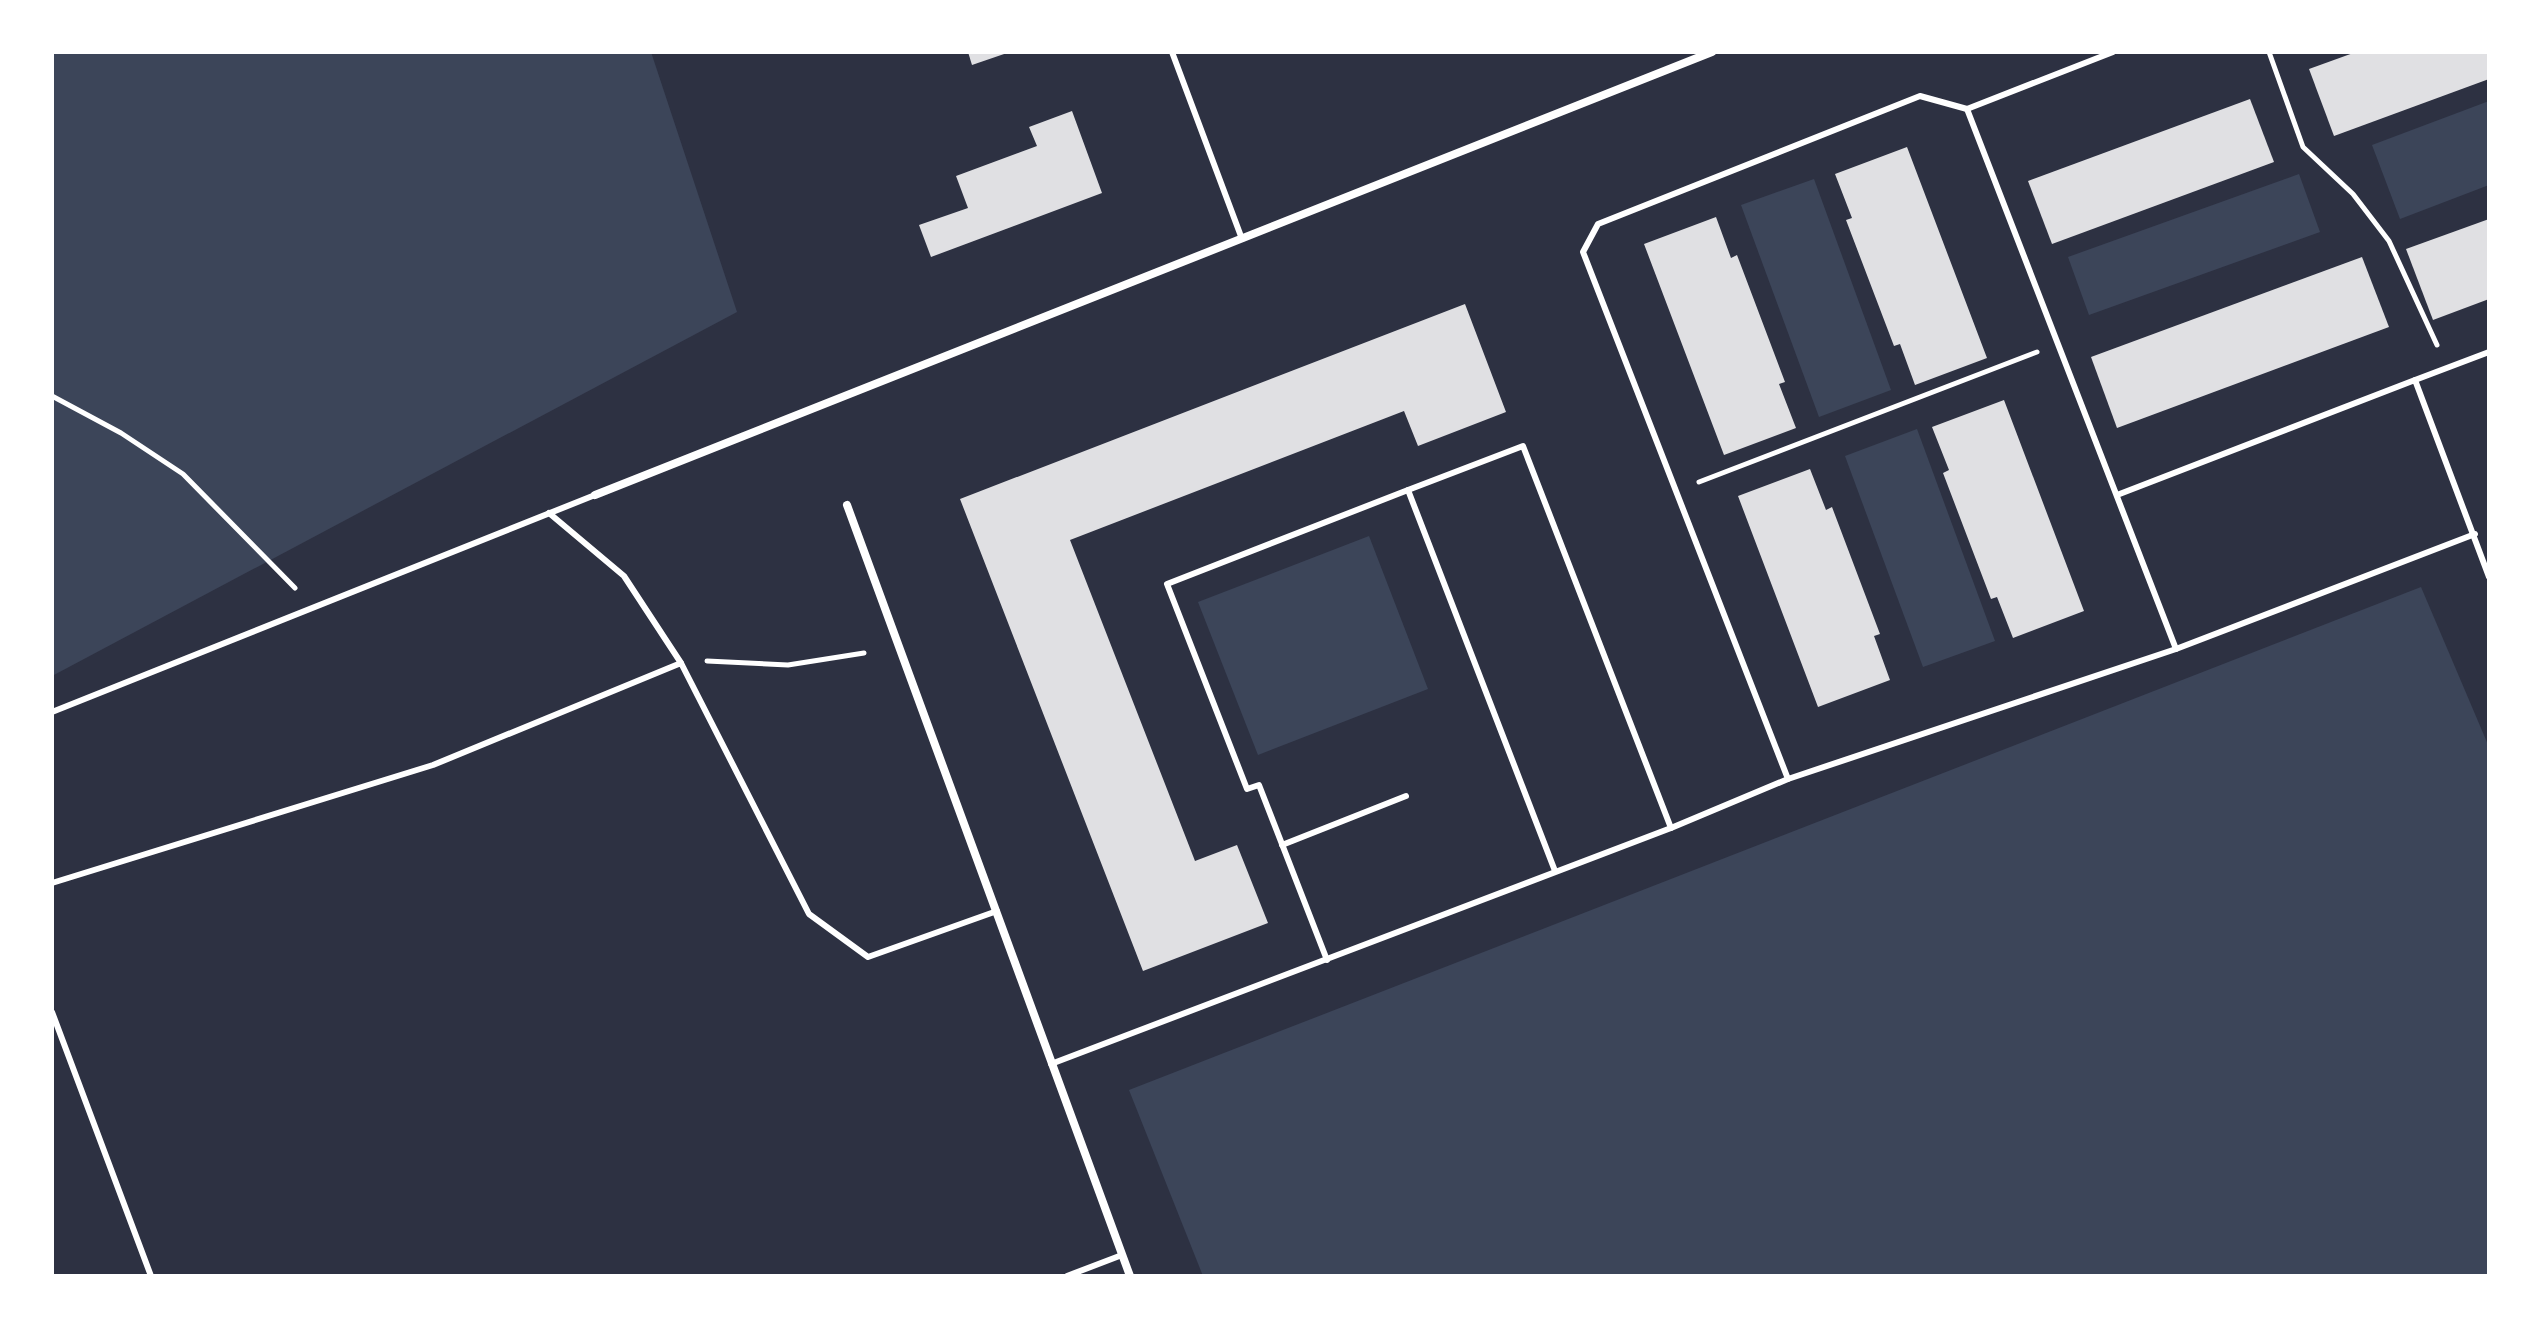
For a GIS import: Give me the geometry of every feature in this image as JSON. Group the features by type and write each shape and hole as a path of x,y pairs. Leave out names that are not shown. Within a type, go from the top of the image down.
{"street":[{"path":"595,495 1712,52"},
{"path":"847,505 1130,1276"}],"lane":[{"path":"1172,52 1242,239"},
{"path":"1788,779 1583,252 1598,224 1920,96 1967,109 2113,52"},
{"path":"1967,109 2176,649"},
{"path":"2117,495 2489,352"},
{"path":"2415,380 2489,577"},
{"path":"1327,960 1259,785 1247,789 1167,584 1408,490 1523,446 1671,828"},
{"path":"1408,490 1555,871"},
{"path":"52,712 595,495"},
{"path":"549,513 624,576 681,663 809,914 868,957 997,911"},
{"path":"1051,1064 1671,828 1788,779 2176,649 2475,534"},
{"path":"52,883 433,765 681,663"},
{"path":"1282,845 1406,796"},
{"path":"52,1012 151,1276"},
{"path":"1067,1276 1122,1255"}],"path":[{"path":"2269,52 2303,147 2353,194 2389,241 2448,368"},
{"path":"1676,491 2058,344"},
{"path":"52,396 121,433 183,474 295,587"},
{"path":"681,663 726,660 788,665 864,653"}],"shaded area":[{"path":"52,52 651,52 737,312 52,676"},
{"path":"2489,101 2489,185 2400,219 2372,145"},
{"path":"2299,174 2320,232 2089,315 2068,257"},
{"path":"1814,179 1891,390 1819,417 1741,205"},
{"path":"1917,429 1995,641 1923,667 1845,456"},
{"path":"1369,536 1428,689 1258,755 1198,602"},
{"path":"2421,587 2489,747 2489,1276 1203,1276 1129,1090"}],"building":[{"path":"968,52 1007,52 1007,53 972,65"},
{"path":"2356,52 2489,52 2489,79 2334,136 2309,69"},
{"path":"2250,99 2274,162 2052,244 2028,181"},
{"path":"1072,111 1102,193 931,257 919,225 968,208 956,176 1037,146 1029,127"},
{"path":"1907,147 1987,358 1915,385 1900,344 1894,346 1846,220 1852,218 1835,174"},
{"path":"1716,217 1731,258 1737,255 1785,382 1779,384 1796,428 1724,455 1644,244"},
{"path":"2489,219 2489,299 2433,320 2406,249"},
{"path":"2362,257 2389,327 2117,428 2091,357"},
{"path":"1465,304 1506,412 1418,446 1404,411 1070,540 1195,861 1237,845 1268,923 1143,971 960,499"},
{"path":"2004,400 2084,611 2013,638 1997,597 1991,599 1943,473 1949,470 1932,427"},
{"path":"1810,469 1826,510 1832,507 1880,634 1874,636 1890,680 1818,707 1738,496"}]}
